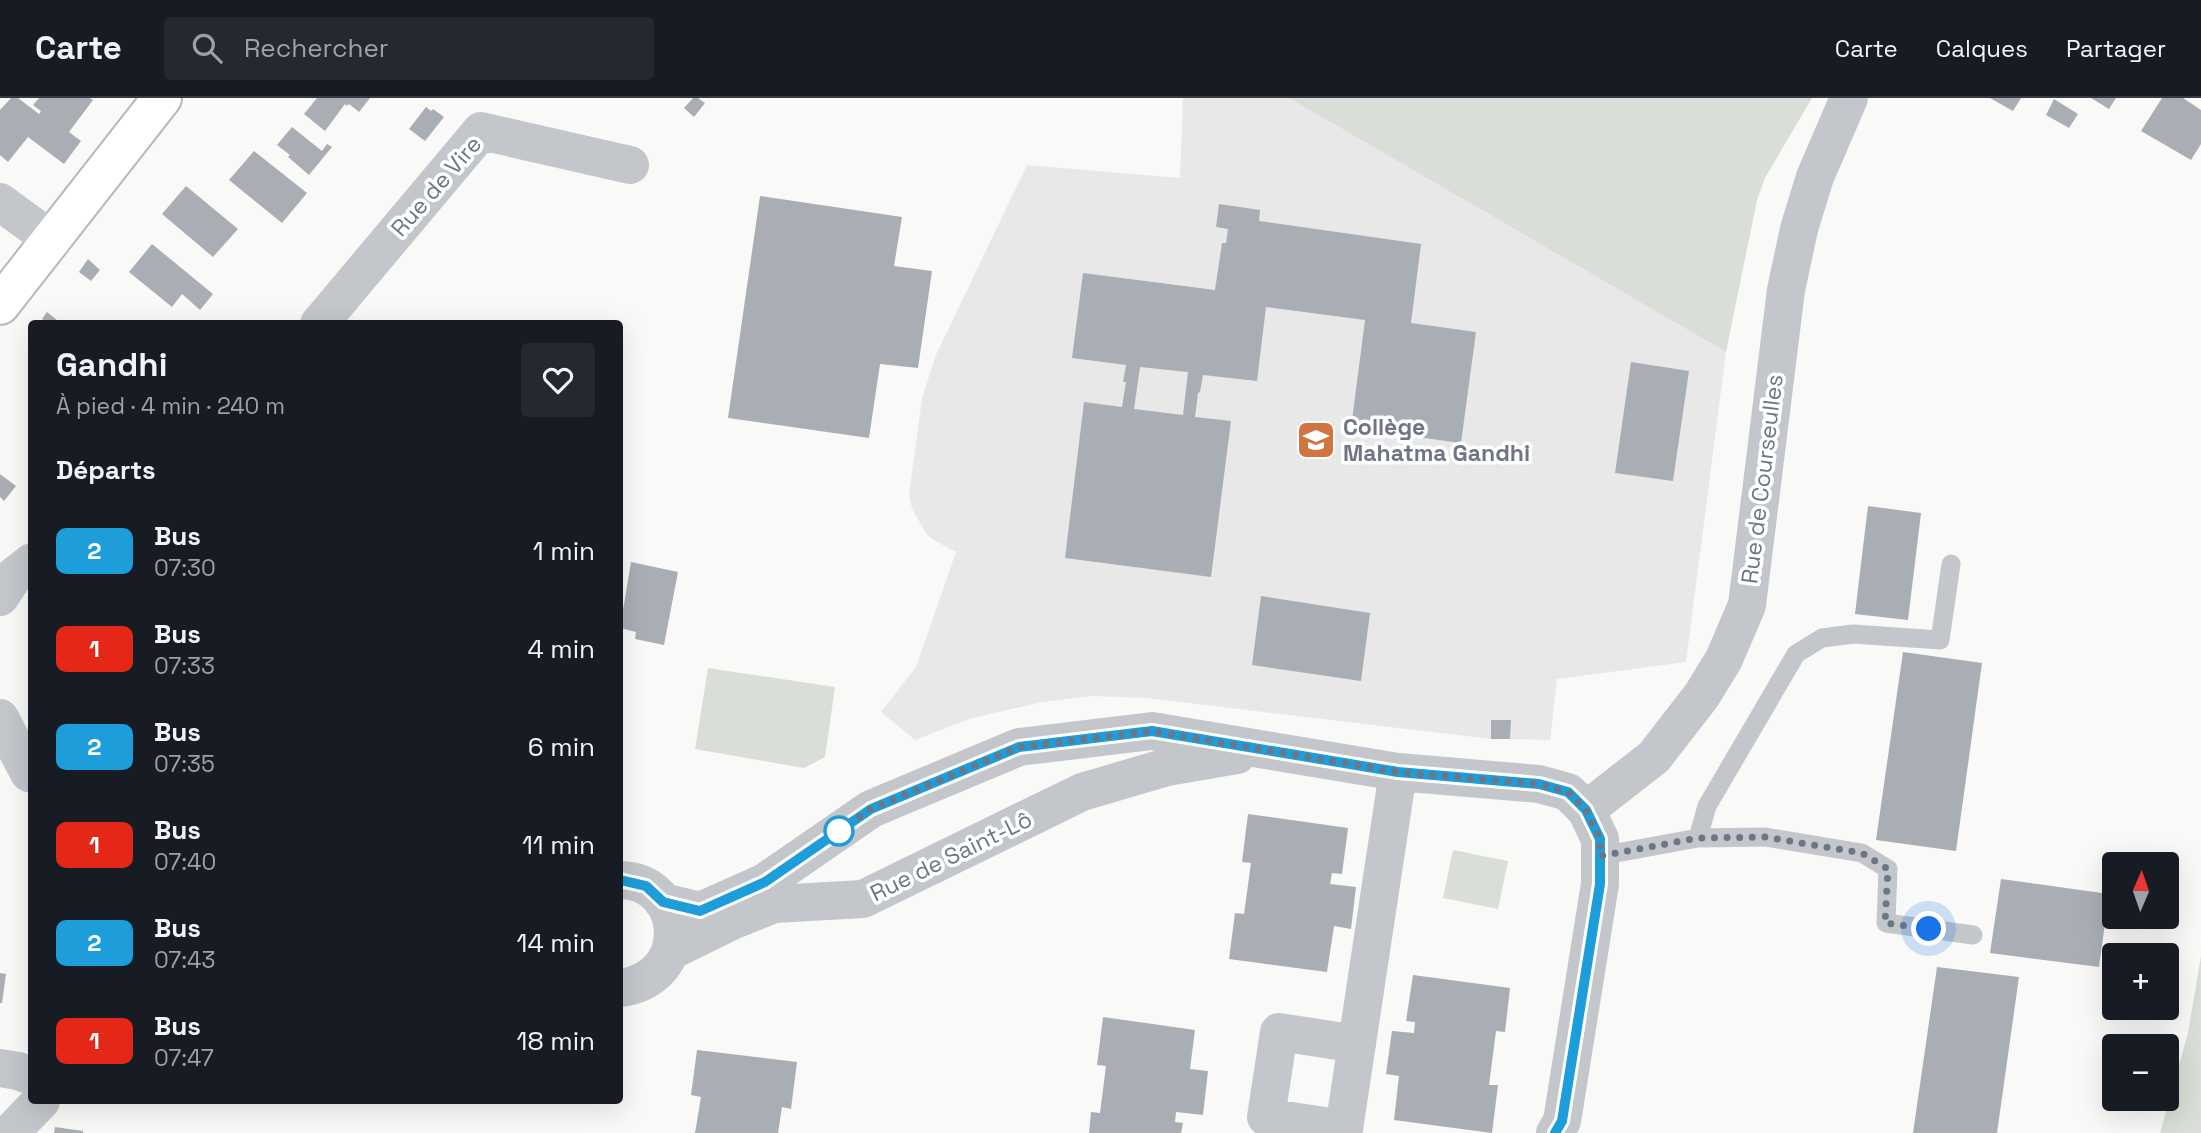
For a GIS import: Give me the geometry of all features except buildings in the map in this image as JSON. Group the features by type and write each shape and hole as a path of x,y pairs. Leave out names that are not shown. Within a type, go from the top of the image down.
{"main road":[{"path":"0,305 162,98"}],"street":[{"name":"Rue de Courseulles","path":"1586,810 1654,757 1694,706 1724,659 1746,604 1786,290 1799,229 1815,177 1849,98"},
{"name":"Rue de Vire","path":"322,320 481,131 630,165"},
{"path":"0,202 52,240"},
{"path":"0,597 14,576 28,565"},
{"path":"0,718 20,773"},
{"name":"Rue de Saint-Lô","path":"623,881 646,886 663,902 700,911 765,882 871,809 1019,747 1152,731 1398,772 1539,784 1568,792 1586,810 1600,839 1600,884 1562,1121 1555,1133"},
{"path":"1104,737 1109,750 1110,784"},
{"name":"Rue de Saint-Lô","path":"671,951 774,904 863,899 1082,792 1167,767 1270,749"},
{"path":"1357,1044 1398,772"},
{"path":"623,987 651,978 663,966 671,951 674,934 671,918 663,902"},
{"path":"0,1068 28,1074"},
{"path":"10,1133 38,1104"}],"lane":[{"path":"1698,838 1707,806 1796,654 1822,638 1853,634 1940,640 1951,564"},
{"path":"1600,856 1698,838 1765,837 1862,853 1888,869 1885,923 1973,935"}],"shaded area":[{"name":"Collège Mahatma Gandhi","path":"1183,98 1289,98 1726,352 1686,662 1557,679 1550,740 1510,739 1511,720 1491,720 1491,739 1147,698 1092,696 1042,702 969,719 915,740 881,712 916,667 956,552 925,532 912,508 909,495 922,399 935,357 1027,165 1180,178"},
{"path":"1289,98 1812,98 1765,178 1757,200 1726,352"},
{"path":"708,668 835,687 825,757 804,768 695,749"},
{"path":"1453,850 1508,861 1498,909 1443,898"},
{"path":"2201,956 2201,1133 2160,1133 2166,1111 2179,1111 2179,1065 2188,1033"}],"bus line":[{"name":"2","path":"623,879 646,886 663,902 700,911 765,882 871,809 1019,747 1152,731 1398,772 1539,784 1568,792 1586,810 1600,839 1600,884 1562,1121 1555,1133"}],"place":[{"name":"Collège Mahatma Gandhi","path":"1316,440"}],"route":[{"path":"839,831 871,809 1019,747 1152,731 1398,772 1539,784 1568,792 1586,810 1600,839 1600,856 1698,838 1765,837 1862,853 1888,869 1885,923 1929,929"}]}
